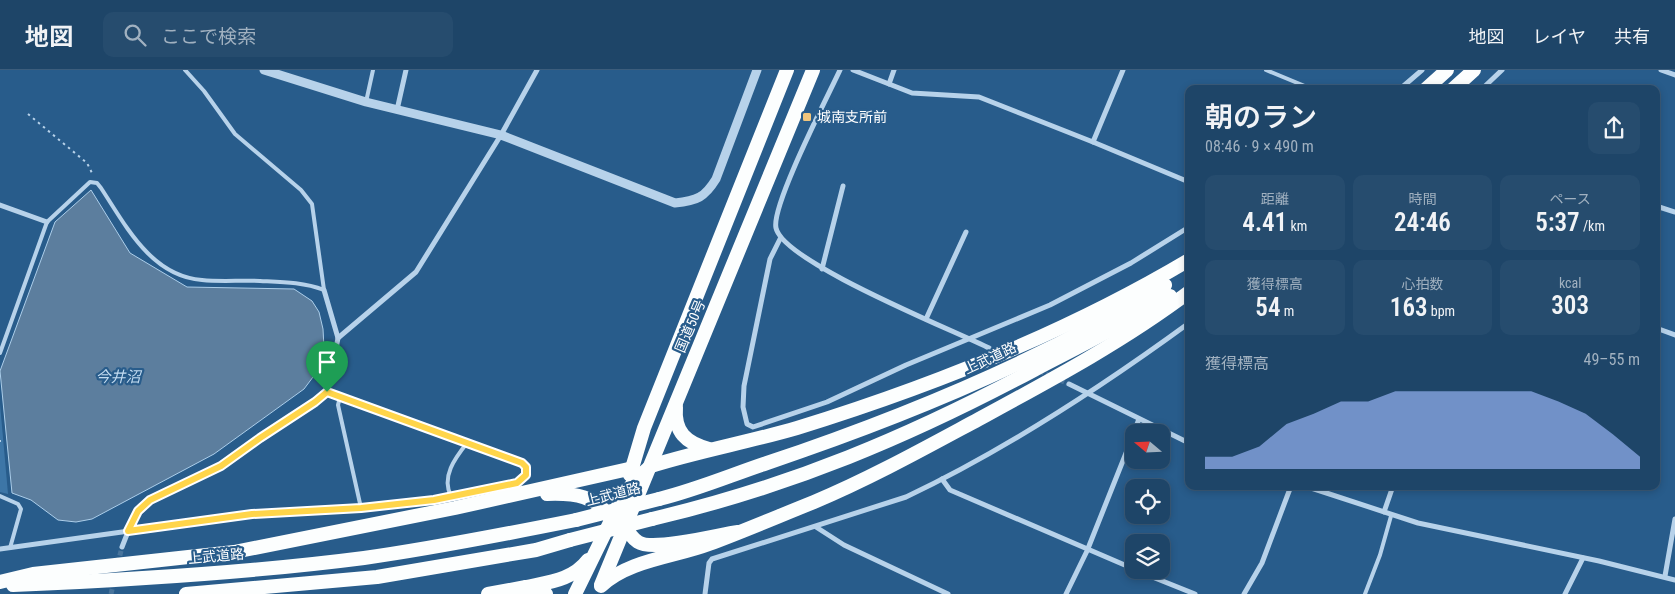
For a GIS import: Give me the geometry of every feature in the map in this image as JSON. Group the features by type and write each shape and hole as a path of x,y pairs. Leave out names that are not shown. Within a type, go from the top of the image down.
{"highway":[{"name":"国道50号","path":"575,594 619,504 648,419 787,70"},
{"name":"国道50号","path":"599,590 813,70"},
{"path":"1430,85 1447,70"},
{"path":"1457,85 1474,70"},
{"path":"738,532 653,546 638,543 626,526 619,504 635,480 651,466 796,428 885,399 977,364 1107,306 1185,262"},
{"name":"上武道路","path":"0,586 98,582 225,572 362,558 474,541 576,520 659,499 850,434 964,388 1062,342 1185,272"},
{"path":"186,594 377,577 536,550 790,480 917,430 1099,337 1185,287"},
{"path":"599,590 608,578 627,569 709,544 852,486 1102,349 1152,319 1185,295"},
{"path":"678,396 676,418 681,435 697,446 710,450"},
{"path":"0,582 33,574 234,552 453,502 510,495 632,468"},
{"path":"510,495 516,498 554,494 583,496 600,506 611,520 618,543"},
{"path":"493,594 563,579 581,569 598,547"},
{"path":"526,587 546,594"}],"street":[{"path":"264,70 366,102 502,135 675,203 690,201 707,194 716,179 757,70"},
{"path":"397,110 406,70"},
{"path":"338,338 416,272 502,135 537,70"},
{"path":"840,70 793,172 778,210 776,227 780,239 822,270 989,348"},
{"path":"853,70 912,93 979,96 1185,180"},
{"path":"888,84 894,70"},
{"path":"1093,142 1123,70"},
{"path":"1405,85 1422,70"},
{"path":"1486,85 1502,70"},
{"path":"1661,70 1675,75"},
{"path":"822,270 843,186"},
{"path":"0,205 47,222"},
{"path":"1660,207 1675,212"},
{"path":"780,239 770,259 744,386 744,419 749,426 757,426 815,407 906,365 972,340 1131,263 1185,229"},
{"path":"926,319 966,232"},
{"path":"122,547 138,511 150,500 221,466 327,392 338,338 324,290"},
{"path":"705,594 709,563 712,559 906,497 1036,426 1185,326"},
{"path":"1660,329 1675,335"},
{"path":"1069,384 1185,441"},
{"path":"0,549 252,514 453,502 517,483 526,475 526,467 522,463 327,392"},
{"path":"1137,424 1139,419"},
{"path":"1066,594 1087,551 1125,456"},
{"path":"942,479 950,490 1125,566"},
{"path":"1244,594 1265,555 1290,490"},
{"path":"1317,490 1391,516 1665,576 1675,580"},
{"path":"1384,512 1391,490"},
{"path":"1665,576 1675,520"},
{"path":"816,527 844,545 948,594"},
{"path":"1565,594 1582,558"},
{"path":"1157,579 1195,594"}],"lane":[{"path":"0,353 47,222 86,184 94,182 101,188 141,247 157,261 176,273 203,280 295,282 324,290 312,204 301,190 235,134 204,91 185,70"},
{"path":"366,102 373,70"},
{"path":"1266,70 1302,85"},
{"path":"340,397 338,405 361,508"},
{"path":"453,502 447,487 447,478 467,443"},
{"path":"0,496 18,504 21,509 10,548"},
{"path":"1365,594 1380,555 1391,516"}],"path":[{"path":"28,114 87,163 91,168 94,182"}],"shaded area":[{"path":"0,404 8,494 0,492"}],"water":[{"name":"今井沼","path":"91,190 130,253 187,287 294,289 312,301 319,312 323,329 324,348 319,369 304,389 214,454 92,519 76,522 58,520 31,500 12,493 0,371 55,222"}],"tunnel":[{"path":"1039,371 1069,384"},
{"path":"118,563 122,547"},
{"path":"111,594 114,581"}],"place":[{"name":"城南支所前","path":"807,117"}],"route":[{"path":"327,392 522,463 526,467 525,478 517,483 434,500 361,508 252,514 128,531 133,518 150,500 221,466 325,396 327,392"}]}
